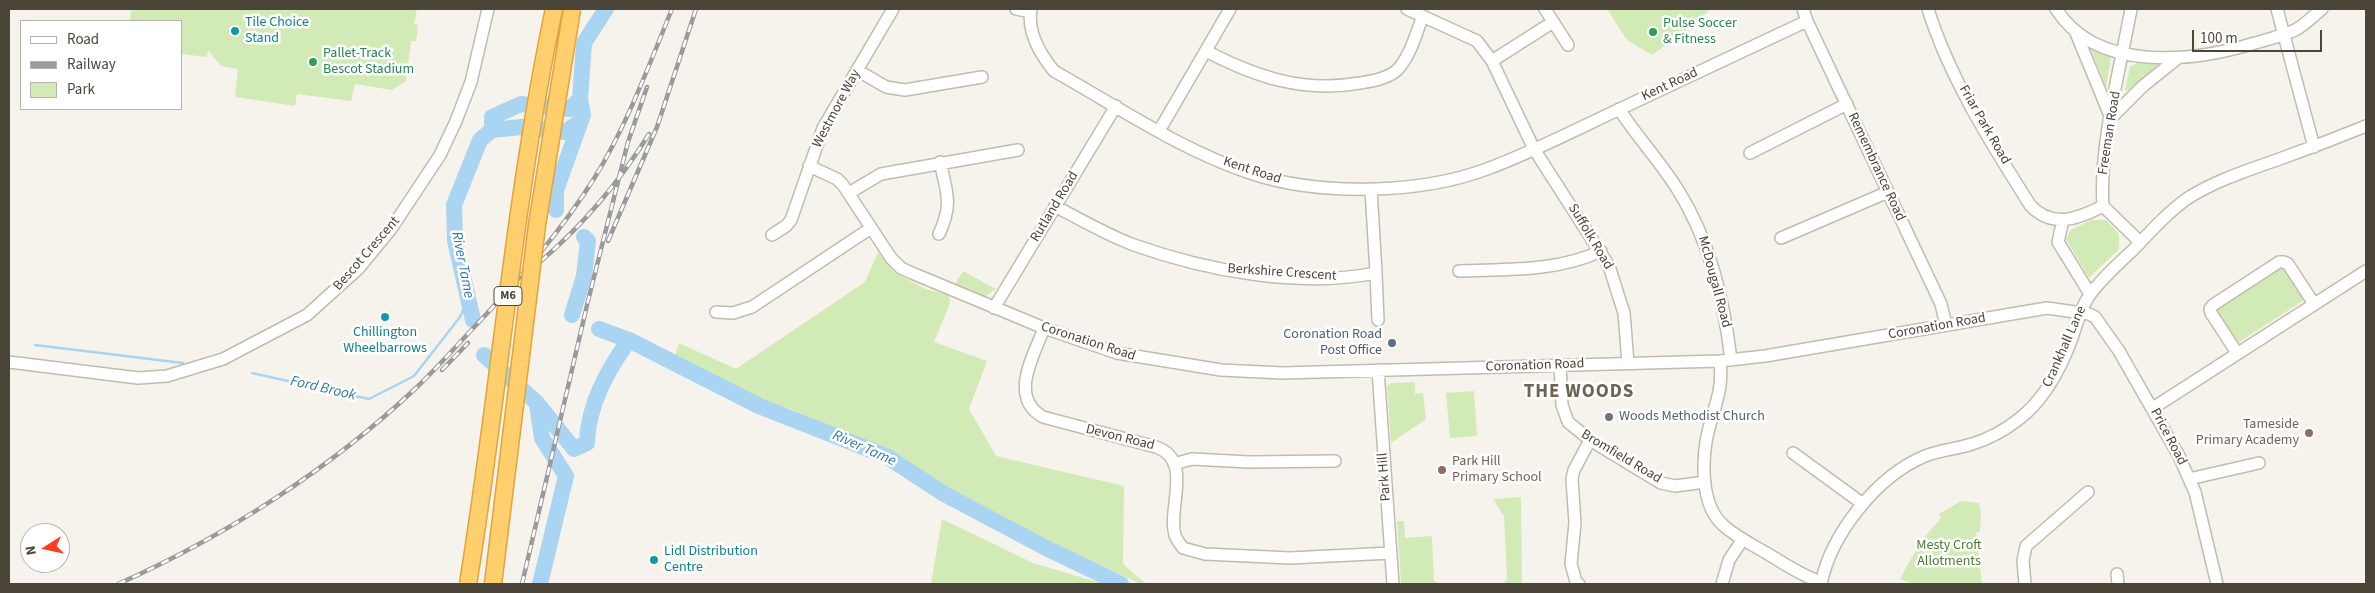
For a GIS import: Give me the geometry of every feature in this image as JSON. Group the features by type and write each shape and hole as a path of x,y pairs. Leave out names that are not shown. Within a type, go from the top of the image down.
{"highway":[{"name":"M6","path":"468,584 483,492 517,222 554,9"},
{"name":"M6","path":"492,584 537,225 572,9"}],"street":[{"name":"Bescot Crescent","path":"9,362 138,378 167,376 223,359 307,315 358,269 391,229 440,155 456,121 470,82 488,9"},
{"name":"Westmore Way","path":"772,235 786,226 791,220 824,128 893,9"},
{"path":"1016,9 1031,10"},
{"path":"1159,131 1230,9"},
{"path":"1407,9 1477,41 1492,61 1534,150"},
{"path":"1545,9 1568,45"},
{"name":"Remembrance Road","path":"1803,9 1807,22 1941,304 1946,326"},
{"name":"Friar Park Road","path":"1928,9 1963,92 2024,195 2037,212 2044,216 2063,220"},
{"path":"2056,9 2076,33 2111,118 2143,86 2178,58"},
{"name":"Freeman Road","path":"2103,206 2102,179 2131,9"},
{"path":"2276,9 2314,147"},
{"path":"2076,33 2098,44 2132,55 2178,58 2214,54 2284,35 2296,30 2322,9"},
{"name":"Kent Road","path":"1031,10 1036,40 1044,59 1054,71 1159,131 1222,162 1273,179 1330,188 1371,189 1424,183 1468,174 1534,150 1807,22"},
{"path":"1206,51 1238,67 1281,82 1321,87 1354,84 1382,78 1397,70 1407,55 1423,16"},
{"path":"1492,61 1553,22"},
{"path":"857,70 893,89 905,90 982,77"},
{"path":"1750,153 1847,104"},
{"name":"Rutland Road","path":"994,308 1116,106"},
{"name":"McDougall Road","path":"1619,109 1678,189 1707,246 1726,319 1726,360 1721,388 1706,440 1705,482 1709,502 1718,520 1743,539 1803,575 1821,583"},
{"name":"Crankhall Lane","path":"1821,583 1841,536 1863,504 1886,481 1912,463 1933,454 1989,438 2019,419 2047,389 2071,340 2080,314 2090,294 2140,242 2187,199 2229,177 2314,147 2366,126"},
{"path":"849,193 881,174 940,162 1018,150"},
{"name":"Suffolk Road","path":"1534,150 1609,266 1620,299 1627,335 1628,363"},
{"path":"939,234 949,204 940,162"},
{"name":"Coronation Road","path":"809,166 837,179 849,193 891,258 901,268 1044,328 1116,353 1197,367 1264,373 1726,360 1946,326 2047,308 2080,314"},
{"path":"1371,189 1378,320"},
{"path":"1782,238 1888,192"},
{"name":"Berkshire Crescent","path":"1055,206 1133,244 1208,266 1254,273 1302,277 1346,277 1376,273"},
{"path":"2090,294 2058,242 2063,220 2075,218 2103,206 2140,242"},
{"path":"716,312 733,313 752,307 871,228"},
{"path":"1459,271 1548,268 1579,261 1601,251"},
{"path":"2237,353 2210,309 2279,262 2288,264 2314,304"},
{"path":"2152,408 2366,271"},
{"name":"Price Road","path":"2080,314 2089,314 2099,320 2152,408 2190,479 2195,492 2217,584"},
{"name":"Devon Road","path":"1044,328 1024,383 1027,400 1033,410 1050,419 1162,449 1174,464"},
{"name":"Bromfield Road","path":"1560,365 1564,413 1574,428 1590,440 1661,483 1675,486 1705,482"},
{"name":"Park Hill","path":"1378,370 1393,584"},
{"path":"1580,584 1576,582 1571,564 1575,523 1572,479 1574,470 1590,440"},
{"path":"1793,453 1863,504"},
{"path":"1335,461 1249,462 1192,459 1174,464 1177,486 1175,535 1183,548 1190,551 1290,558 1391,553"},
{"path":"2190,479 2259,463"},
{"path":"2025,584 2023,561 2026,546 2088,492"},
{"path":"1722,584 1729,560 1743,539"}],"green space":[{"name":"Pallet-Track Bescot Stadium","path":"131,9 417,9 414,24 418,25 416,41 411,41 406,81 392,90 355,84 351,101 297,94 295,106 235,97 238,69 221,66 208,50 207,57 182,54 182,20 130,20"},
{"name":"Pulse Soccer & Fitness","path":"1607,9 1710,9 1695,24 1652,55 1627,40"},
{"path":"2091,49 2107,53 2111,58 2106,87"},
{"path":"2137,63 2156,64 2157,67 2127,91 2125,90 2130,67"},
{"path":"2091,220 2106,220 2119,234 2119,249 2089,278 2066,239 2071,230"},
{"path":"878,252 894,272 925,289 949,295 950,303 934,342 987,361 969,409 996,456 1124,486 1123,564 1146,584 1141,584 1003,520 878,447 788,408 767,403 675,356 679,343 736,369 865,282"},
{"path":"2284,264 2306,299 2236,344 2213,312"},
{"path":"963,271 996,289 984,297 955,284"},
{"path":"1415,382 1415,394 1423,393 1426,419 1391,443 1387,386 1391,383"},
{"path":"1474,391 1477,436 1450,438 1446,393"},
{"path":"1521,497 1522,584 1504,584 1507,578 1504,516 1493,499"},
{"name":"Mesty Croft Allotments","path":"1961,501 1979,503 1981,513 1980,532 1976,532 1982,584 1914,584 1900,579 1921,541 1941,518 1939,514"},
{"path":"942,519 1033,563 1104,584 931,584"},
{"path":"1397,521 1404,521 1405,538 1432,536 1434,581 1440,584 1404,584 1401,582"}],"waterway":[{"name":"River Tame","path":"556,210 556,190 583,115 580,99 584,43 606,9"},
{"name":"River Tame","path":"473,320 455,241 454,205 480,140 492,130 492,117 521,104 570,109 580,99"},
{"name":"River Tame","path":"492,130 521,127 565,132 580,122"},
{"name":"River Tame","path":"572,315 584,276 588,241 584,237"},
{"name":"Ford Brook","path":"252,373 369,399 414,376 460,317 468,298"},
{"name":"River Tame","path":"599,329 629,340 759,406 886,456 944,494 1046,548 1121,584"},
{"name":"River Tame","path":"484,355 537,403 574,449 587,443 591,415 600,389 613,364 629,340"},
{"name":"Ford Brook","path":"35,345 183,363"},
{"name":"River Tame","path":"537,404 542,438 566,476 540,584"}],"railway":[{"path":"118,584 198,545 275,498 312,473 383,418 432,372 495,305 555,234 582,197 617,137 672,9"},
{"path":"608,241 657,127 696,9"},
{"path":"522,584 588,301 628,142 647,87"},
{"path":"541,261 572,233 600,202 626,169 649,134"},
{"path":"442,370 468,343"}],"place":[{"name":"Tile Choice Stand","path":"235,31"},
{"name":"Pulse Soccer & Fitness","path":"1653,32"},
{"name":"Pallet-Track Bescot Stadium","path":"313,62"},
{"name":"Chillington Wheelbarrows","path":"385,317"},
{"name":"Coronation Road Post Office","path":"1392,343"},
{"name":"Woods Methodist Church","path":"1609,417"},
{"name":"Tameside Primary Academy","path":"2309,433"},
{"name":"Park Hill Primary School","path":"1442,470"},
{"name":"Lidl Distribution Centre","path":"654,560"}],"district":[{"name":"THE WOODS","path":"1579,393"}]}
